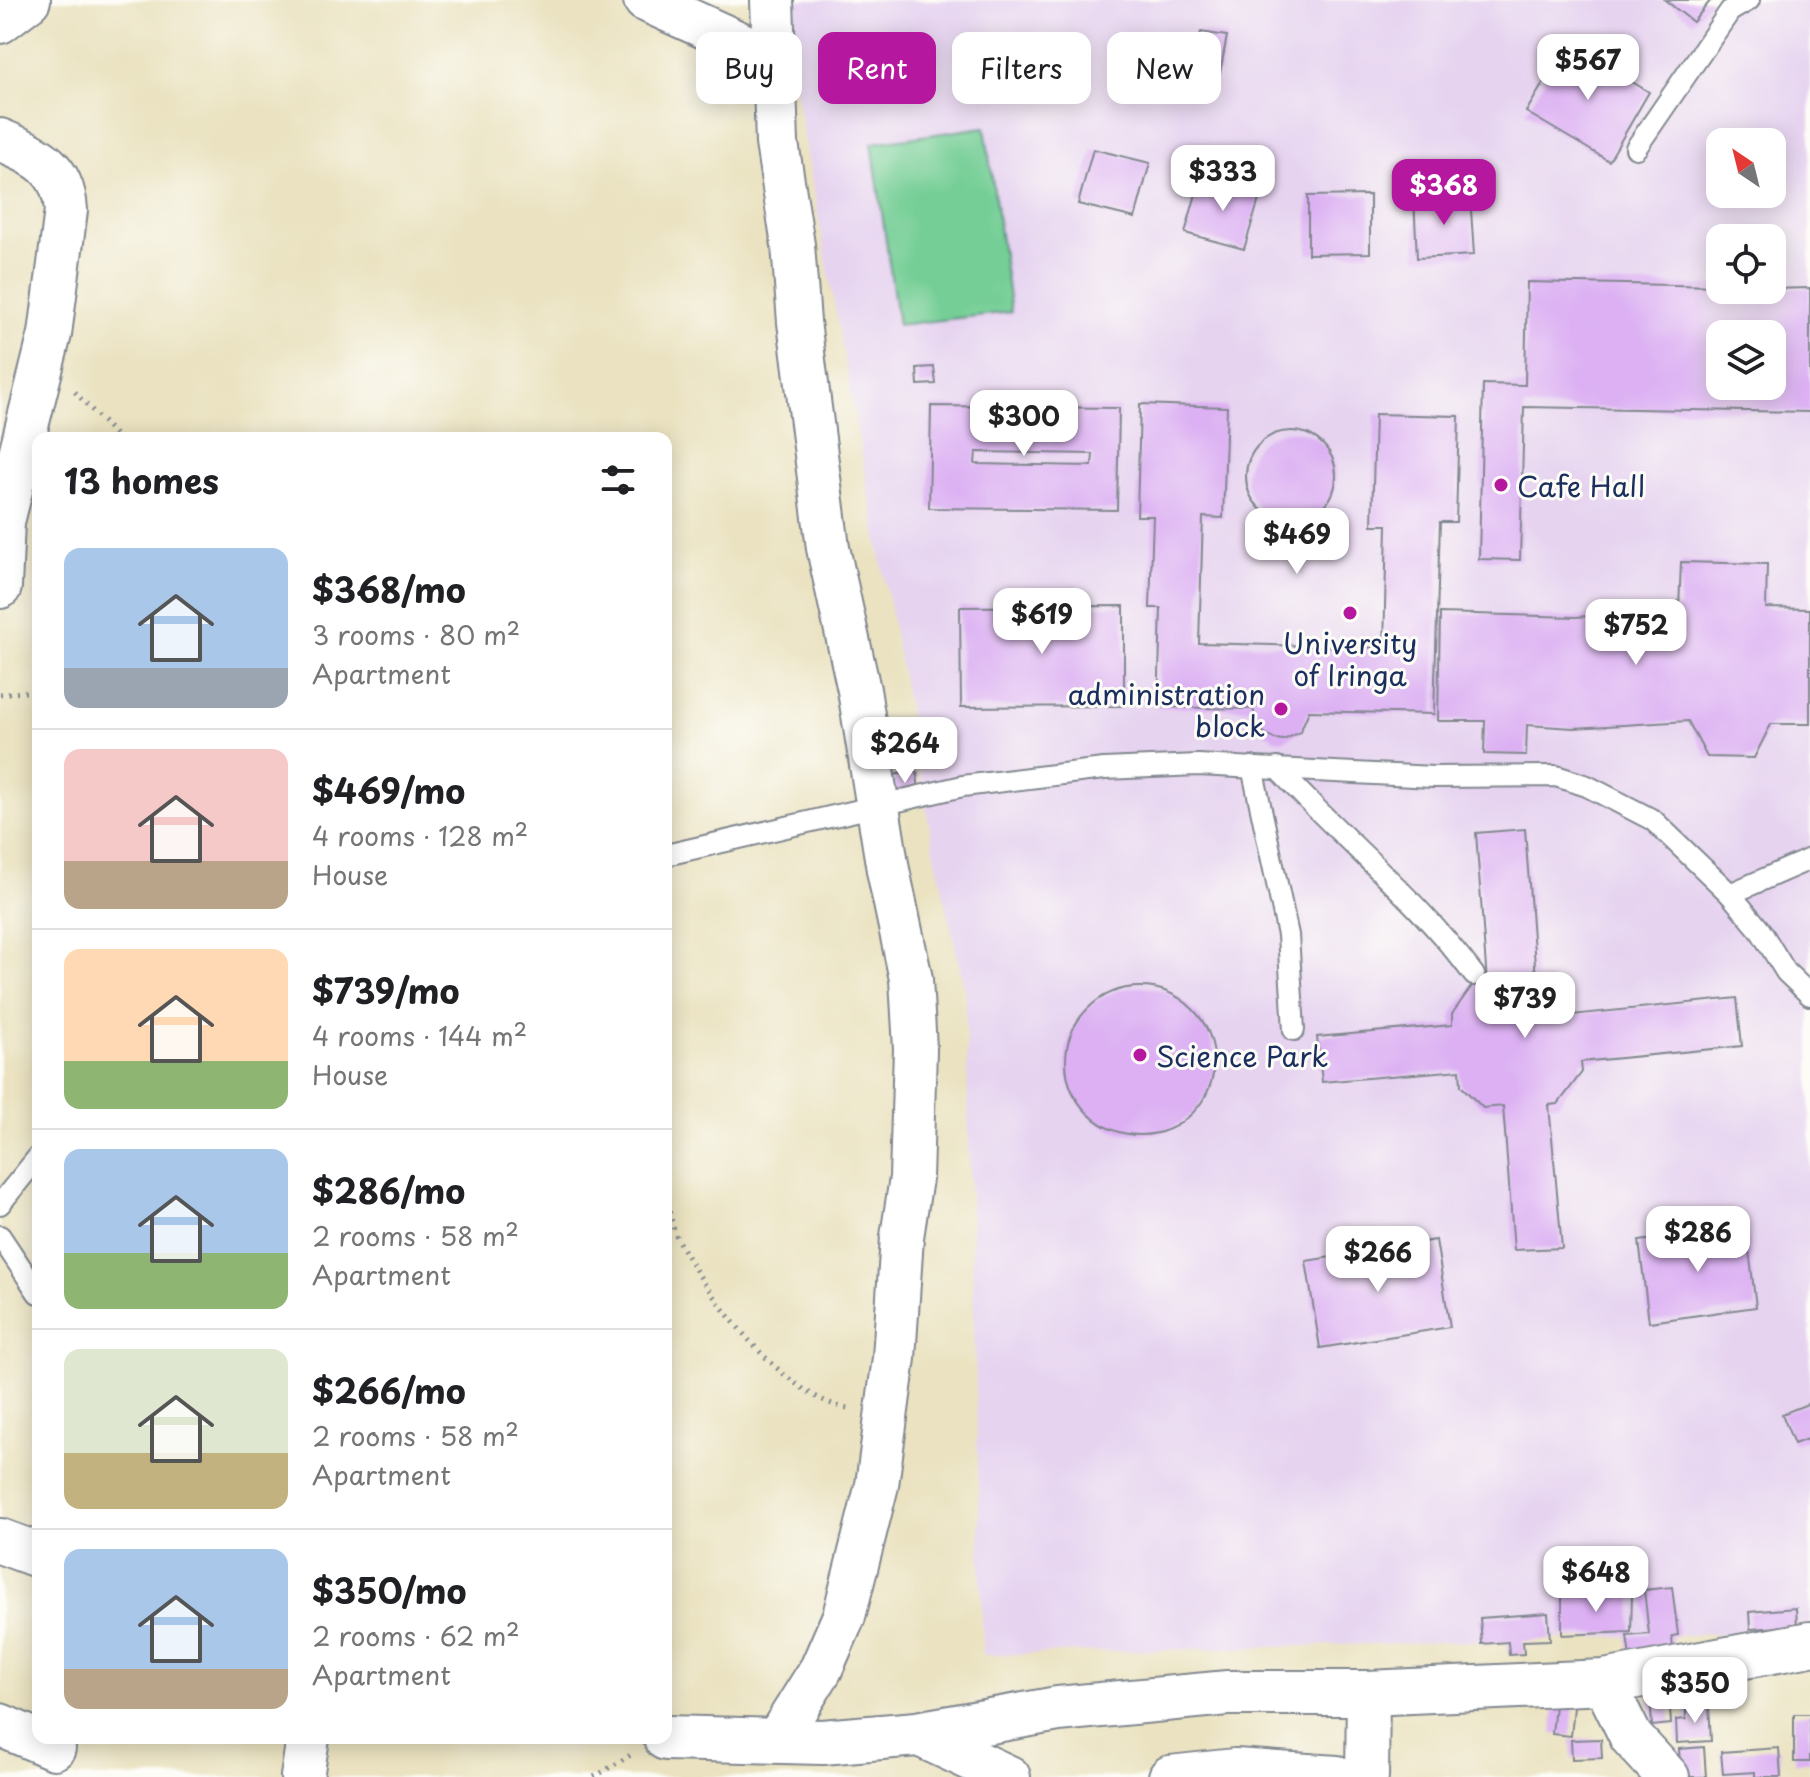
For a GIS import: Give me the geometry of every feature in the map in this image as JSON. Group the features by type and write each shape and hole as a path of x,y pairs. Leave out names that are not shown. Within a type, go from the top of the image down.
{"street":[{"path":"0,22 29,0"},
{"path":"645,0 715,32"},
{"path":"772,0 774,32"},
{"path":"776,104 777,143 793,245 799,322 828,548 859,690 911,979 915,1049 911,1178 877,1485 844,1616 821,1669 776,1741"},
{"path":"0,140 43,159 65,193 57,292 45,354 3,522 0,587"},
{"path":"0,1541 32,1553"},
{"path":"672,1742 822,1742 917,1734 1058,1709 1228,1693 1368,1693 1604,1682 1810,1644"},
{"path":"1604,1682 1631,1737 1668,1777"},
{"path":"1367,1777 1368,1693"},
{"path":"0,1725 32,1739"},
{"path":"917,1734 1009,1777"},
{"path":"45,1744 54,1748"},
{"path":"302,1777 307,1744"},
{"path":"1170,1777 1235,1770 1337,1777"}],"lane":[{"path":"1636,148 1730,11 1749,0"},
{"path":"1252,767 1288,935 1294,988 1294,1030"},
{"path":"672,854 963,786 1104,769 1252,767 1433,777 1556,776 1602,793 1653,820 1730,894 1760,930 1786,972 1810,995"},
{"path":"1277,768 1315,810 1416,902 1474,975"},
{"path":"1730,894 1810,859"},
{"path":"0,1204 32,1164"},
{"path":"0,1236 32,1284"}],"path":[{"path":"45,354 113,432"},
{"path":"0,694 32,691"},
{"path":"672,1217 679,1242 757,1351 800,1387 838,1406 887,1413"},
{"path":"594,1777 652,1744"}],"shaded area":[{"name":"University of Iringa","path":"779,0 1810,0 1810,1624 1721,1634 983,1655 965,991 932,840 798,104 802,104 802,32 785,32"}],"green space":[{"path":"985,127 1011,312 898,325 872,143"}],"building":[{"path":"1665,0 1711,0 1693,22"},
{"path":"1221,35 1227,36 1221,68"},
{"path":"1567,43 1649,92 1609,161 1526,112"},
{"path":"1093,149 1150,163 1135,218 1078,204"},
{"path":"1201,176 1261,193 1244,249 1185,233"},
{"path":"1370,195 1370,253 1308,254 1308,196"},
{"path":"1470,195 1474,255 1417,258 1414,198"},
{"name":"Cafe Hall","path":"1527,282 1706,286 1706,304 1786,304 1786,289 1810,288 1810,412 1524,407 1520,560 1479,559 1483,384 1525,385"},
{"path":"934,367 936,384 918,385 917,368"},
{"path":"1140,404 1227,407 1223,518 1203,517 1199,643 1384,648 1387,525 1372,525 1375,414 1459,416 1456,522 1440,522 1434,714 1309,711 1300,732 1284,740 1274,739 1259,729 1253,709 1158,707 1161,608 1150,608 1153,516 1137,516"},
{"path":"931,406 1119,408 1117,510 929,508","holes":["976,452 1093,454 1092,466 975,464"]},
{"path":"1291,431 1308,435 1323,444 1332,459 1336,476 1332,493 1323,508 1308,517 1291,521 1274,517 1259,508 1250,493 1246,476 1250,459 1259,444 1274,435"},
{"path":"1681,562 1767,564 1766,608 1810,609 1810,724 1771,724 1754,758 1707,757 1688,721 1574,728 1527,725 1526,755 1484,754 1485,721 1438,721 1440,613 1576,617 1679,609"},
{"path":"1124,606 1124,706 961,707 960,607"},
{"path":"917,772 919,795 893,798 891,775"},
{"path":"1525,829 1536,979 1550,979 1572,1005 1572,1015 1737,998 1742,1046 1581,1062 1582,1072 1558,1104 1549,1105 1562,1248 1514,1250 1503,1106 1483,1108 1461,1086 1460,1070 1322,1082 1317,1037 1452,1025 1452,1014 1474,983 1487,982 1476,833"},
{"name":"Science Park","path":"1140,987 1168,992 1192,1009 1209,1033 1214,1061 1209,1089 1192,1113 1168,1130 1140,1135 1112,1130 1088,1113 1071,1089 1066,1061 1071,1033 1088,1009 1112,992"},
{"path":"1746,1226 1756,1307 1649,1322 1639,1241"},
{"path":"1436,1240 1450,1327 1320,1348 1306,1261"},
{"path":"1810,1403 1810,1438 1794,1444 1782,1414"},
{"path":"1672,1587 1678,1635 1672,1636 1673,1653 1630,1657 1627,1636 1649,1634 1644,1590"},
{"path":"1562,1594 1632,1594 1631,1632 1562,1635"},
{"path":"1796,1608 1797,1626 1750,1629 1749,1612"},
{"path":"1548,1613 1550,1640 1523,1641 1524,1654 1509,1655 1508,1642 1482,1644 1480,1618"},
{"path":"1669,1694 1671,1724 1652,1726 1650,1695"},
{"path":"1709,1704 1711,1741 1677,1743 1676,1720 1686,1719 1686,1706"},
{"path":"1555,1705 1574,1707 1571,1736 1552,1734"},
{"path":"1794,1714 1810,1714 1810,1762 1794,1762"},
{"path":"1601,1739 1602,1758 1572,1759 1571,1740"},
{"path":"1704,1747 1706,1777 1681,1777 1679,1749"},
{"path":"1779,1748 1781,1777 1755,1777 1755,1772 1723,1774 1721,1752"}],"place":[{"name":"Cafe Hall","path":"1501,485"},
{"name":"University of Iringa","path":"1350,613"},
{"name":"administration block","path":"1281,709"},
{"name":"Science Park","path":"1140,1055"}]}
